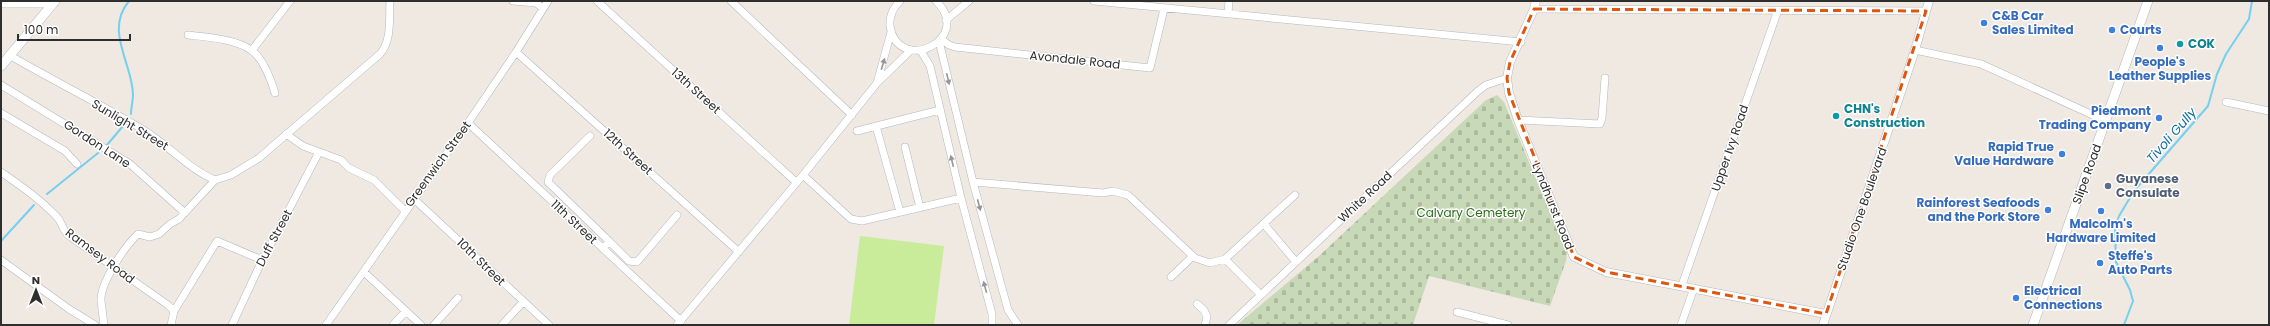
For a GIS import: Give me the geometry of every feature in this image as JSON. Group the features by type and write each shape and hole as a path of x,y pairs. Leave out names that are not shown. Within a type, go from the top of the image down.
{"main road":[{"name":"Slipe Road","path":"2033,325 2148,1"},
{"path":"1,66 54,2"}],"street":[{"path":"252,50 290,1"},
{"path":"104,325 101,299 113,267 128,243 138,234 150,237 159,234 185,213 215,180 231,175 252,163 384,50 390,25 390,1"},
{"path":"513,1 536,3 543,8"},
{"name":"Greenwich Street","path":"326,325 468,123 516,52 548,1"},
{"name":"13th Street","path":"597,1 796,182"},
{"path":"731,1 852,115"},
{"path":"877,83 891,32 891,1"},
{"path":"890,21 892,10 900,1"},
{"path":"891,32 899,43 910,50 921,51 931,48 940,40 945,30 946,20 944,12 936,1"},
{"path":"946,20 969,1"},
{"path":"1094,1 1164,9 1521,42"},
{"path":"1228,14 1229,1"},
{"name":"Studio One Boulevard","path":"1823,325 1915,50 1929,1"},
{"path":"1,4 54,2"},
{"path":"1535,5 1778,10 1926,11"},
{"name":"Lyndhurst Road","path":"1535,5 1521,42 1510,62 1507,78 1509,93 1518,120 1574,257 1606,272 1682,285 1826,314"},
{"name":"Avondale Road","path":"940,40 956,47 1150,68 1164,9"},
{"name":"Upper Ivy Road","path":"1682,285 1778,10"},
{"path":"188,35 220,38 252,50 269,73 275,93"},
{"path":"940,40 973,182 1008,310 1018,325"},
{"path":"679,323 803,175 877,83 910,50"},
{"path":"1915,50 1981,64 2106,121"},
{"path":"921,51 930,66 961,198 992,314 992,325"},
{"name":"12th Street","path":"516,52 739,252"},
{"name":"Sunlight Street","path":"9,55 123,118 165,144 192,167 215,180"},
{"name":"White Road","path":"1229,325 1478,91 1486,85 1507,78"},
{"path":"1518,120 1600,124 1605,78"},
{"name":"Gordon Lane","path":"1,85 130,164 185,213"},
{"path":"2226,102 2269,111"},
{"path":"857,131 940,110"},
{"path":"1,113 65,151 77,164"},
{"name":"11th Street","path":"468,123 603,249 679,323"},
{"path":"876,126 900,212"},
{"path":"286,134 303,146 341,160 349,168 374,180 405,211"},
{"path":"590,136 550,175 548,182 629,261 637,262 677,216"},
{"path":"905,148 920,208"},
{"name":"Duff Street","path":"232,325 262,260 319,152"},
{"name":"Ramsey Road","path":"1,172 43,202 59,219 63,230 68,235 174,311"},
{"path":"803,175 851,219 862,221 961,198"},
{"path":"973,182 1103,193 1113,191 1128,195 1193,256 1210,263 1224,259 1295,195"},
{"name":"10th Street","path":"414,199 549,325"},
{"path":"1264,224 1296,262"},
{"path":"171,325 174,311 216,241 262,260"},
{"path":"603,249 609,242"},
{"path":"1171,277 1193,256"},
{"path":"1224,259 1261,295"},
{"path":"1,260 69,309 95,325"},
{"path":"364,272 421,325"},
{"path":"1681,325 1694,288"},
{"path":"434,325 458,298"},
{"path":"502,325 523,302"},
{"path":"1197,304 1204,310 1207,317 1205,325"},
{"path":"393,325 406,311"},
{"path":"1457,312 1481,322 1508,325"}],"highlighted area":[{"path":"1534,9 1926,11 1826,314 1606,272 1574,257 1509,93 1507,78 1510,62"}],"green space":[{"name":"Calvary Cemetery","path":"1497,95 1504,102 1567,253 1566,261 1550,306 1429,276 1413,325 1237,325 1319,256 1486,100"},
{"path":"860,236 944,246 934,325 849,325"}],"waterway":[{"path":"129,1 122,12 119,24 119,36 132,83 133,95 131,114"},
{"name":"Tivoli Gully","path":"2124,325 2133,301 2130,290 2116,262 2115,227 2119,216 2134,191 2208,106 2217,74 2226,54 2249,19 2252,1"},
{"path":"107,145 123,126"},
{"path":"47,194 98,153"},
{"path":"1,241 34,205"}],"place":[{"name":"C&B Car Sales Limited","path":"1984,23"},
{"name":"Courts","path":"2112,30"},
{"name":"COK","path":"2180,44"},
{"name":"People's Leather Supplies","path":"2160,48"},
{"name":"CHN's Construction","path":"1836,116"},
{"name":"Piedmont Trading Company","path":"2159,118"},
{"name":"Rapid True Value Hardware","path":"2062,154"},
{"name":"Guyanese Consulate","path":"2108,186"},
{"name":"Rainforest Seafoods and the Pork Store","path":"2048,210"},
{"name":"Malcolm's Hardware Limited","path":"2101,211"},
{"name":"Steffe's Auto Parts","path":"2100,263"},
{"name":"Electrical Connections","path":"2016,298"}]}
